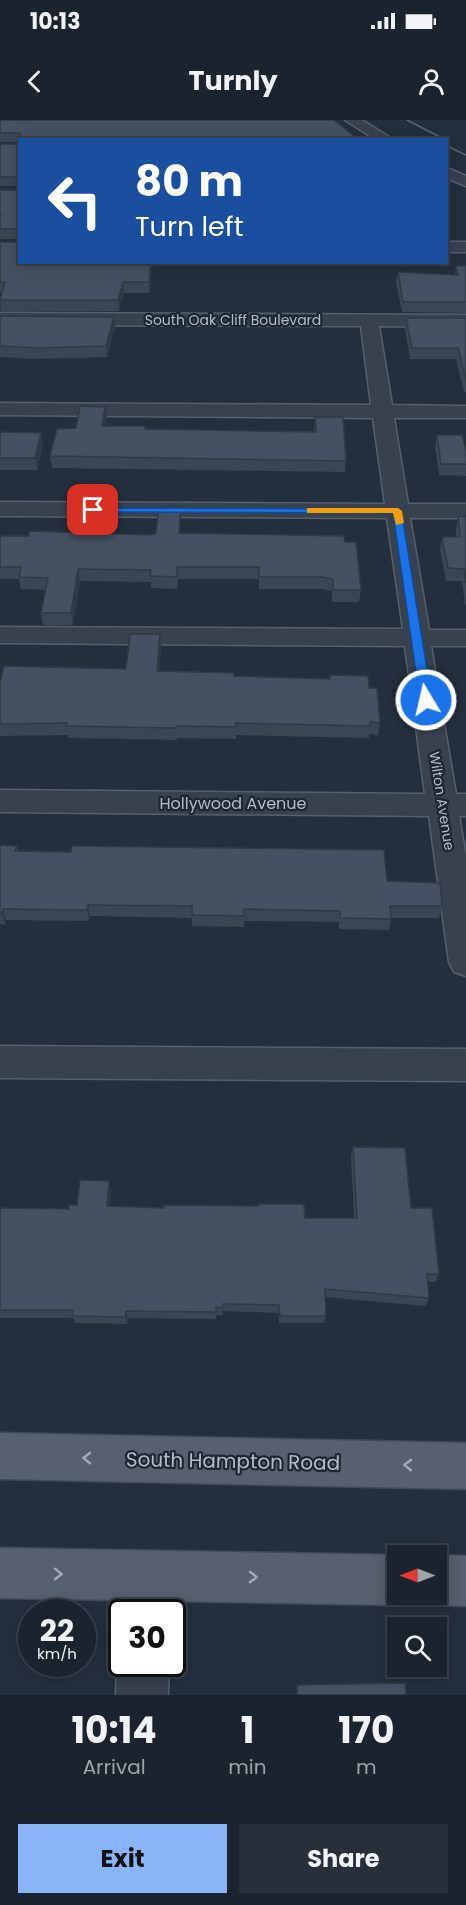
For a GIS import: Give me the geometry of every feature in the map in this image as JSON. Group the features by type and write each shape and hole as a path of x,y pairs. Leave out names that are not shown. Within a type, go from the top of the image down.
{"main road":[{"name":"South Hampton Road","path":"0,1456 466,1466"},
{"path":"0,1573 146,1594 387,1581"},
{"path":"447,1580 466,1581"}],"street":[{"path":"352,120 384,138"},
{"path":"448,173 463,190"},
{"path":"448,247 466,247"},
{"name":"South Oak Cliff Boulevard","path":"0,319 466,321"},
{"name":"Wilton Avenue","path":"369,321 416,638 454,805 466,962"},
{"path":"0,409 466,412"},
{"path":"0,509 466,511"},
{"path":"0,635 466,639"},
{"name":"Hollywood Avenue","path":"0,801 454,805"},
{"path":"0,1062 466,1065"},
{"path":"142,1695 143,1677"}],"building":[{"path":"0,120 334,120 356,138 20,138 20,133 0,133"},
{"path":"0,144 18,144 18,177 0,177"},
{"path":"0,190 18,190 18,229 0,229"},
{"path":"0,242 18,242 18,264 151,264 149,282 123,282 118,300 0,300 5,282 0,282"},
{"path":"456,266 466,266 466,302 403,302 398,272 458,275"},
{"path":"0,316 114,317 106,346 37,348 0,346"},
{"path":"406,318 466,318 466,380 458,348 412,348"},
{"path":"80,406 105,407 102,426 145,426 145,429 316,432 315,417 343,417 346,461 50,456 57,429 76,428"},
{"path":"0,432 41,433 35,458 0,458"},
{"path":"437,435 462,435 466,450 466,464 441,464"},
{"path":"159,507 181,507 179,533 344,536 345,542 356,542 361,590 333,590 333,579 323,577 259,577 259,567 177,567 177,577 150,576 151,570 78,569 71,613 41,613 48,578 19,577 21,567 0,567 0,536 29,536 30,531 151,535 156,533"},
{"path":"466,516 466,583 464,569 448,568 442,537 460,537 458,517"},
{"path":"130,634 160,634 157,671 330,679 330,675 368,676 369,688 377,688 380,723 370,722 370,726 236,723 236,727 176,726 176,728 66,726 67,723 0,724 0,679 4,666 126,669"},
{"path":"0,845 17,846 15,851 71,852 72,846 384,850 387,881 440,883 442,906 390,906 391,919 340,918 340,911 244,909 244,916 192,915 192,906 88,905 87,910 3,909 0,913"},
{"path":"353,1147 405,1148 411,1208 432,1208 439,1274 427,1274 429,1298 325,1289 326,1316 280,1316 279,1305 223,1304 223,1308 216,1307 216,1312 126,1311 125,1317 72,1316 73,1310 0,1310 0,1208 69,1209 69,1205 77,1205 80,1180 109,1181 107,1206 164,1208 164,1205 304,1204 305,1218 357,1218"},
{"path":"405,1683 406,1695 297,1695 297,1685"}],"tram line":[{"path":"407,120 442,138"},
{"path":"448,146 466,155"}],"slow traffic":[{"path":"310,511 398,511 399,523"}],"route":[{"path":"93,510 398,511 426,700"}]}
